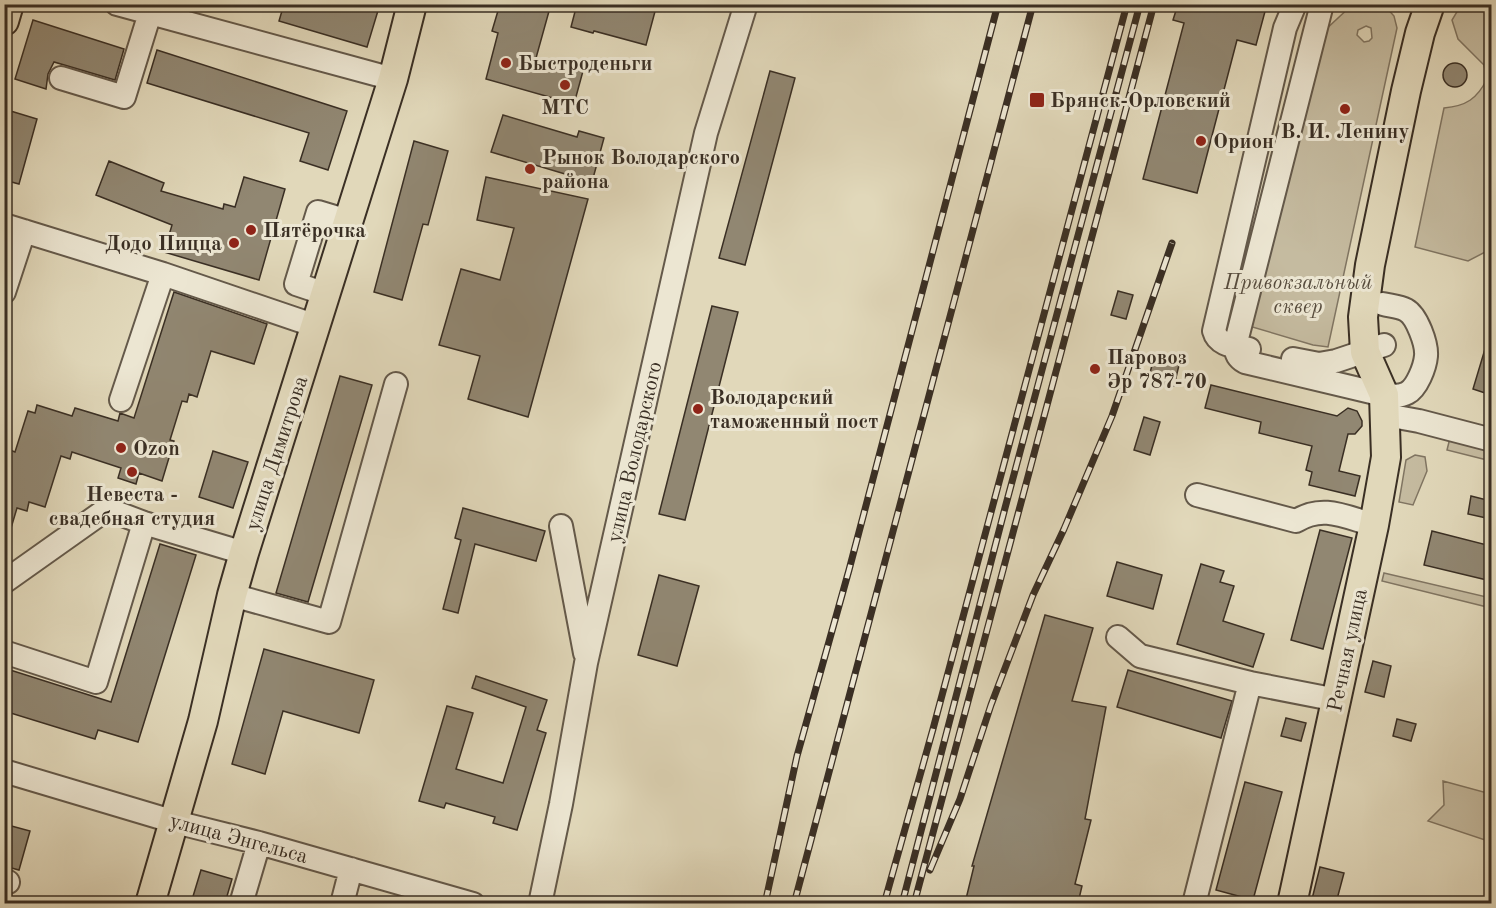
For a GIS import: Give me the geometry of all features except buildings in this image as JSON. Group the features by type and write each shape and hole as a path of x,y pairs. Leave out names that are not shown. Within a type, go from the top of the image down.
{"main road":[{"path":"4,21 9,4"},
{"name":"улица Димитрова","path":"150,903 203,721 244,553 393,79 412,4"},
{"name":"Речная улица","path":"1292,903 1374,525 1386,457 1385,405 1391,381 1374,348 1363,317 1370,265 1408,79 1430,4"},
{"name":"Речная улица","path":"1374,348 1418,114 1432,51 1449,4"}],"street":[{"path":"117,4 393,79"},
{"name":"улица Володарского","path":"540,903 561,804 586,663 706,133 746,4"},
{"path":"1295,4 1285,28 1214,331 1219,341 1319,364 1374,348"},
{"path":"1322,4 1235,346 1237,356 1245,362 1385,405 1419,421 1491,440"},
{"path":"61,78 124,97 150,13"},
{"path":"4,292 14,228 163,274 316,326"},
{"path":"121,400 163,274"},
{"path":"1383,304 1406,310 1413,316 1423,339 1426,356 1420,375 1408,393 1396,396 1385,405"},
{"path":"232,595 329,622 396,384"},
{"path":"1197,495 1296,521 1307,514 1322,511 1374,525"},
{"path":"4,582 107,508 144,523 244,553"},
{"path":"4,652 96,682 144,523"},
{"path":"561,526 586,663"},
{"path":"1118,637 1140,656 1250,683 1337,700"},
{"path":"1194,903 1250,683"},
{"name":"улица Энгельса","path":"4,771 175,822 473,903"},
{"path":"241,903 259,843"},
{"path":"342,903 351,868"}],"green space":[{"name":"Привокзальный сквер","path":"1352,5 1384,5 1394,16 1397,28 1328,347 1313,345 1249,326 1322,33","holes":["1366,26 1371,28 1372,38 1364,42 1357,35 1358,30"]},
{"path":"1461,5 1492,5 1491,249 1468,261 1415,247 1444,108 1470,100 1479,92 1487,79 1484,65 1458,39 1452,20"},
{"path":"1450,438 1491,449 1491,461 1447,450"},
{"path":"1415,455 1425,457 1427,471 1413,505 1399,502 1406,460"},
{"path":"1384,573 1491,598 1491,608 1382,581"},
{"path":"1443,781 1491,794 1491,842 1428,821 1444,805"}],"railway":[{"path":"765,904 797,756 849,570 998,4"},
{"path":"794,904 1033,4"},
{"path":"884,904 1127,4"},
{"path":"902,904 1140,4"},
{"path":"914,904 1154,4"},
{"path":"930,870 960,799 991,705 1033,595 1112,416 1172,243"}],"place":[{"name":"Быстроденьги","path":"506,63"},
{"name":"МТС","path":"565,85"},
{"name":"Брянск-Орловский","path":"1037,100"},
{"name":"В. И. Ленину","path":"1345,109"},
{"name":"Орион","path":"1201,141"},
{"name":"Рынок Володарского района","path":"530,169"},
{"name":"Пятёрочка","path":"251,230"},
{"name":"Додо Пицца","path":"234,243"},
{"name":"Паровоз Эр 787-70","path":"1095,369"},
{"name":"Володарский таможенный пост","path":"698,409"},
{"name":"Ozon","path":"121,448"},
{"name":"Невеста - свадебная студия","path":"132,472"}]}
